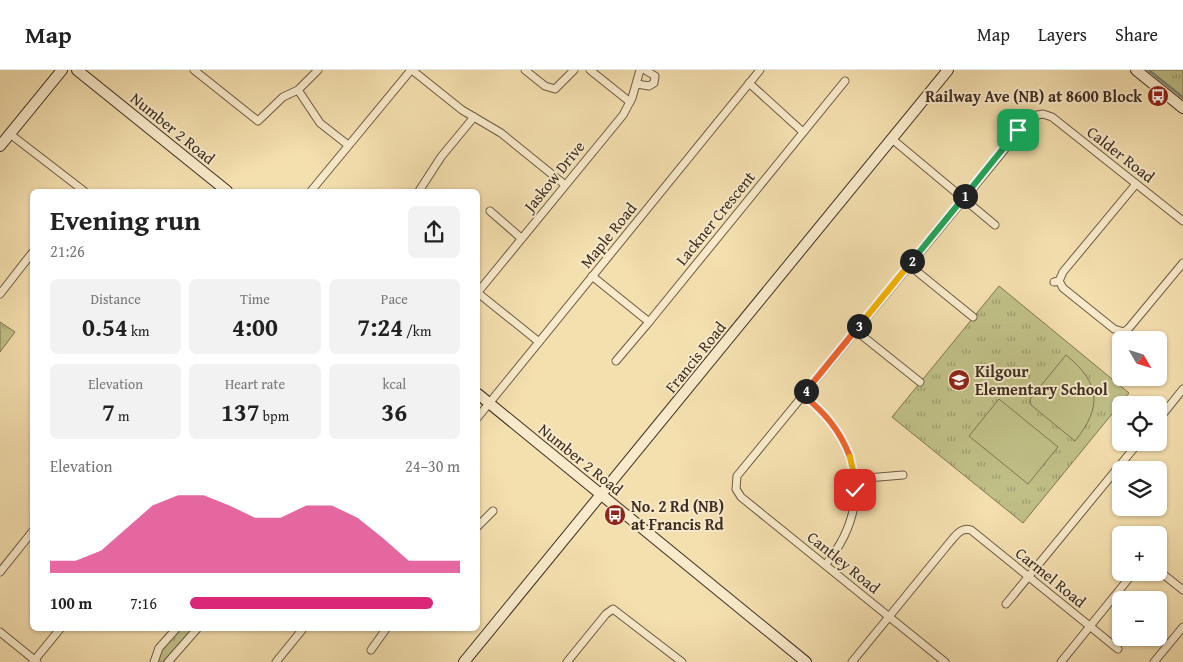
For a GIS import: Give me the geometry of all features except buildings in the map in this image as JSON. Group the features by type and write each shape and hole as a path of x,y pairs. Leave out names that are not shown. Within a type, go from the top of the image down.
{"street":[{"path":"0,146 62,70"},
{"name":"Number 2 Road","path":"77,70 225,189"},
{"path":"194,70 258,121 283,97 298,90 318,70"},
{"path":"313,189 412,70 454,104 502,133 564,184"},
{"path":"525,70 545,86 555,89 574,70"},
{"path":"590,70 630,102"},
{"name":"Jaskow Drive","path":"480,290 564,184 622,115 630,102 640,70"},
{"path":"636,84 649,86 654,83 655,76 645,70"},
{"name":"Maple Road","path":"480,415 760,70"},
{"name":"Francis Road","path":"464,662 948,70"},
{"path":"1136,70 1183,108"},
{"name":"Lackner Crescent","path":"616,362 845,81"},
{"path":"749,83 804,132"},
{"path":"298,90 320,123 348,145"},
{"name":"Calder Road","path":"963,198 1027,120 1039,114 1052,117 1183,221"},
{"path":"420,189 442,157 474,117"},
{"path":"10,134 81,189"},
{"path":"892,139 995,225"},
{"path":"1136,184 1056,282 1114,329 1124,332 1183,263"},
{"path":"826,564 840,544 849,524 853,507 855,479 847,450 838,431 822,411 803,395 963,198"},
{"path":"490,210 521,238"},
{"path":"0,294 30,256"},
{"path":"909,265 973,317"},
{"path":"592,276 649,322"},
{"path":"480,295 539,342"},
{"path":"855,330 920,382"},
{"path":"1167,409 1183,389"},
{"name":"Cantley Road","path":"803,395 737,476 736,489 741,496 945,662"},
{"name":"Number 2 Road","path":"480,396 801,661"},
{"path":"1006,604 1132,451"},
{"path":"855,479 903,475"},
{"path":"480,524 493,511"},
{"name":"Carmel Road","path":"889,616 954,536 966,529 971,530 1118,649"},
{"path":"0,572 30,534"},
{"path":"1167,577 1183,590"},
{"path":"1061,662 1127,581"},
{"path":"568,662 606,614 613,609 682,662"},
{"path":"852,662 889,616"},
{"path":"1154,662 1183,627"},
{"path":"0,632 35,661 58,631"},
{"path":"154,662 160,648 174,631"},
{"path":"168,662 195,631"},
{"path":"276,662 301,631"},
{"path":"371,650 385,631"}],"green space":[{"path":"1147,70 1183,70 1183,99"},
{"path":"999,286 1112,379 1112,386 1120,386 1129,393 1127,396 1112,396 1112,414 1023,523 892,417"},
{"path":"0,322 15,332 0,352"},
{"path":"1066,355 1086,375 1094,395 1090,417 1075,441 1031,405 1030,399"},
{"path":"999,399 1058,447 1028,484 969,436"},
{"path":"179,631 191,631 163,662 158,662 162,650"}],"waterway":[{"path":"1149,70 1183,97"}],"place":[{"name":"Railway Ave (NB) at 8600 Block","path":"1158,96"},
{"name":"Kilgour Elementary School","path":"959,380"},
{"name":"No. 2 Rd (NB) at Francis Rd","path":"615,515"}],"route":[{"path":"855,490 854,469 842,439 825,414 803,395 1018,130"}]}
